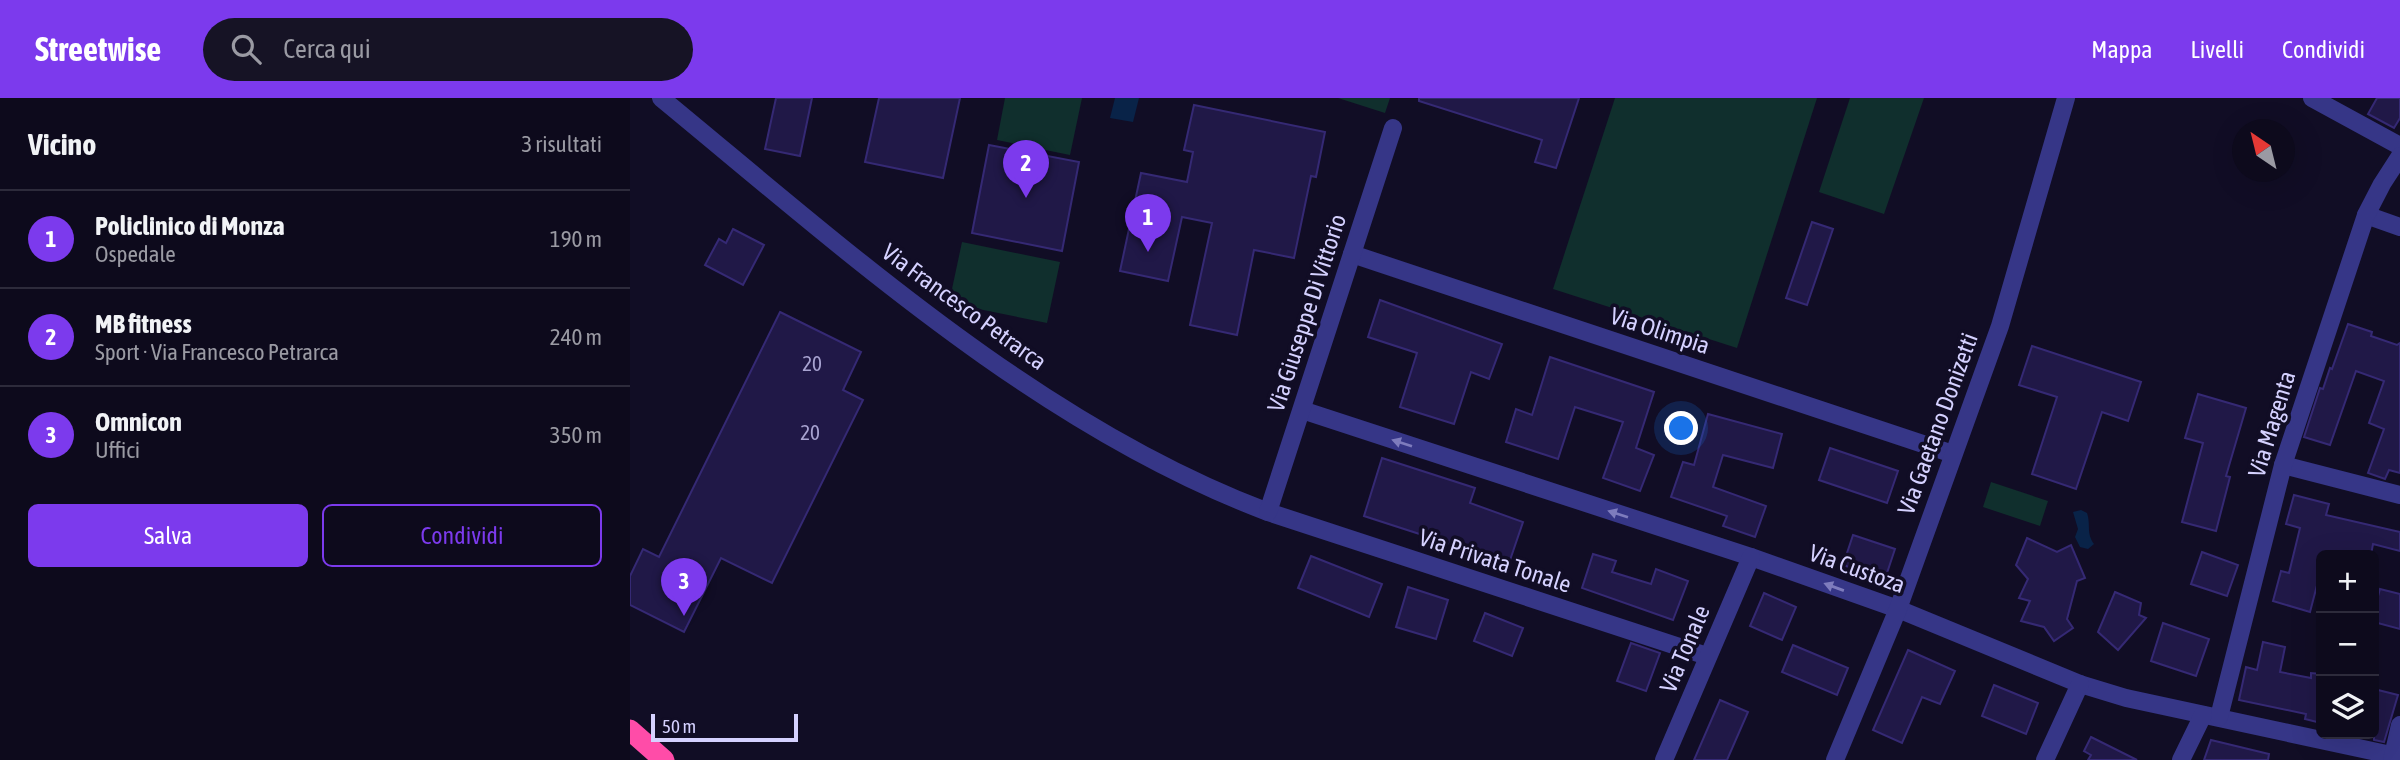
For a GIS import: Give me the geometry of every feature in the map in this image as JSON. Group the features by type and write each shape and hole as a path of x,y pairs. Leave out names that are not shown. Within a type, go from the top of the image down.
{"highway":[{"path":"630,730 664,760"}],"street":[{"name":"Via Francesco Petrarca","path":"661,98 893,289 956,336 1128,447 1227,497 1268,512"},
{"name":"Via Gaetano Donizetti","path":"1835,760 1898,610 2000,326 2066,98"},
{"path":"2312,98 2400,146"},
{"name":"Via Giuseppe Di Vittorio","path":"1268,512 1394,128"},
{"name":"Via Magenta","path":"2181,760 2211,716 2283,465 2366,215 2400,156"},
{"path":"2366,215 2400,227"},
{"name":"Via Olimpia","path":"1352,254 1953,454"},
{"name":"Via Custoza","path":"1302,410 1751,557 1898,610 2080,684 2126,698 2395,758"},
{"path":"2283,465 2400,495"},
{"name":"Via Privata Tonale","path":"1268,512 1707,656"},
{"name":"Via Tonale","path":"1664,760 1751,557"},
{"path":"2045,760 2080,684"},
{"path":"2395,758 2400,725"}],"green space":[{"path":"1005,98 1082,98 1070,155 997,140"},
{"path":"1338,98 1390,98 1385,113"},
{"path":"1615,98 1817,98 1737,348 1553,289"},
{"path":"1850,98 1924,98 1884,214 1819,192"},
{"path":"962,242 1060,262 1047,323 949,303"},
{"path":"1991,482 2048,501 2040,526 1983,507"}],"water":[{"path":"1115,98 1139,98 1133,122 1110,118"},
{"path":"2081,510 2087,513 2090,536 2094,544 2088,549 2080,547 2075,537 2078,529 2073,512"}],"building":[{"path":"776,98 812,98 800,156 765,149"},
{"path":"879,98 960,98 943,178 865,162"},
{"path":"1419,98 1579,98 1556,168 1535,162 1542,140 1419,101"},
{"path":"2377,98 2400,98 2400,118 2394,128 2368,114"},
{"path":"1194,105 1325,132 1316,177 1311,176 1294,258 1254,250 1237,335 1190,325 1212,223 1182,217 1168,281 1120,271 1141,173 1187,182 1193,152 1184,150"},
{"path":"989,145 1079,162 1062,251 972,233"},
{"path":"1812,222 1833,229 1807,305 1786,298"},
{"path":"733,229 764,245 743,285 705,265 719,239 726,243"},
{"path":"1380,300 1502,344 1489,379 1471,372 1454,424 1400,407 1417,353 1368,337"},
{"path":"780,312 861,352 843,390 863,400 772,583 721,558 684,632 630,605 630,576 643,549 659,557"},
{"path":"2348,324 2372,332 2371,336 2397,345 2400,343 2400,473 2389,470 2385,479 2368,473 2384,429 2369,423 2384,381 2356,371 2330,445 2304,437 2320,388 2323,389 2330,368 2332,369"},
{"path":"2032,346 2141,382 2128,421 2102,412 2076,489 2032,474 2057,397 2019,385"},
{"path":"1550,357 1654,392 1636,448 1654,455 1640,491 1603,478 1623,422 1575,407 1558,459 1506,442 1516,409 1532,415"},
{"path":"2198,394 2246,408 2226,476 2230,477 2216,531 2182,522 2203,443 2185,438"},
{"path":"1708,414 1782,434 1773,468 1723,455 1713,487 1766,506 1755,537 1723,526 1727,516 1671,497 1683,462 1694,465"},
{"path":"1830,448 1898,471 1887,503 1819,480"},
{"path":"1382,458 1475,488 1470,503 1523,522 1509,563 1364,516"},
{"path":"2294,495 2329,504 2326,515 2400,532 2400,551 2373,544 2372,550 2316,550 2316,589 2310,612 2273,601 2281,571 2289,573 2300,528 2286,524"},
{"path":"1853,535 1895,549 1885,579 1843,565"},
{"path":"2027,538 2057,552 2071,545 2085,578 2077,581 2067,619 2073,628 2054,641 2044,627 2021,621 2030,601 2019,598 2028,579 2016,565"},
{"path":"2202,552 2238,565 2227,596 2191,584"},
{"path":"1593,554 1616,561 1612,572 1651,584 1656,569 1688,581 1673,620 1582,588"},
{"path":"1311,556 1382,584 1369,617 1298,588"},
{"path":"1408,587 1448,600 1436,639 1396,627"},
{"path":"2380,589 2400,594 2400,629 2379,623"},
{"path":"2115,592 2141,603 2139,615 2146,618 2118,650 2098,632"},
{"path":"1764,593 1796,607 1782,640 1750,626"},
{"path":"1485,613 1523,628 1512,656 1474,641"},
{"path":"2163,623 2209,639 2196,676 2151,661"},
{"path":"2263,642 2285,647 2280,672 2311,678 2311,673 2316,674 2316,722 2305,719 2306,714 2239,700 2246,667 2257,670"},
{"path":"1631,643 1660,653 1646,691 1617,681"},
{"path":"1793,645 1848,668 1837,695 1782,672"},
{"path":"1908,650 1955,671 1940,704 1922,697 1902,743 1873,730"},
{"path":"1994,685 2038,703 2026,734 1982,716"},
{"path":"2379,690 2398,695 2384,742 2374,740 2379,739"},
{"path":"1720,700 1748,712 1727,760 1694,760"},
{"path":"2091,737 2137,760 2088,760 2091,755 2084,751"},
{"path":"2211,740 2269,754 2268,760 2204,760"}],"place":[{"name":"MB fitness","path":"1026,198"},
{"name":"Policlinico di Monza","path":"1148,252"},
{"name":"Omnicon","path":"684,616"}]}
